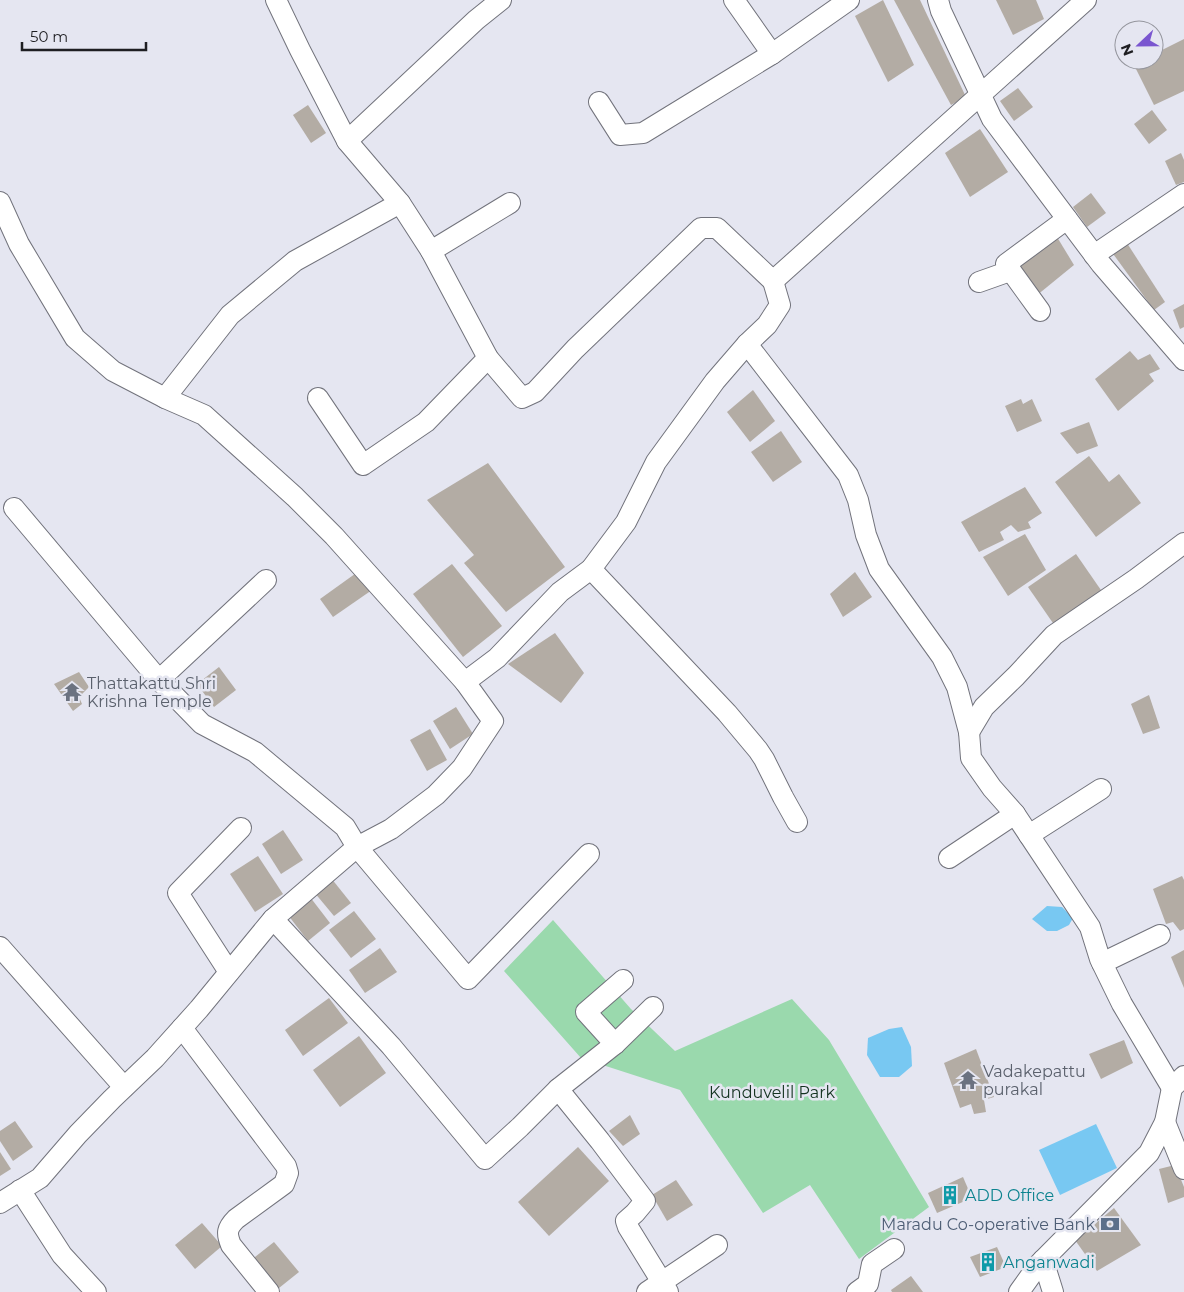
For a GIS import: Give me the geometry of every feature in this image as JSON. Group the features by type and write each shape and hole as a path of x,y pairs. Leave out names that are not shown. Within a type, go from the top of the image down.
{"street":[{"path":"276,0 347,141 400,203 431,251 488,358 522,398 535,392 575,349 701,228 716,228 773,281 780,304 766,325 747,344 716,381 656,462 626,522 592,569 560,592 497,658 465,682"},
{"path":"347,141 476,20 501,0"},
{"path":"734,0 772,54"},
{"path":"599,102 620,135 643,133 772,54 849,0"},
{"path":"938,0 941,11 992,119 1094,255 1184,360"},
{"path":"773,281 1086,0"},
{"path":"1094,255 1184,194"},
{"path":"0,202 19,244 75,338 113,371 165,398 204,415 296,497 334,536 465,682 493,721 462,768 436,795 391,829 357,846 273,919 156,1058 124,1087 78,1134 40,1178 0,1203"},
{"path":"165,398 230,315 295,261 400,203"},
{"path":"431,251 510,203"},
{"path":"1040,311 1006,264 1068,219"},
{"path":"979,282 1010,271"},
{"path":"747,344 848,475 858,500 866,535 879,569 942,657 957,687 969,732 971,758 992,788 1016,814 1090,927 1102,964 1122,1004 1178,1082 1165,1122 1149,1153 1043,1260 1019,1292"},
{"path":"318,398 363,465 426,422 488,358"},
{"path":"14,508 159,680 202,724 255,752 345,827 357,846 468,979 589,854"},
{"path":"969,732 984,707 1054,635 1184,543"},
{"path":"592,569 727,713 758,750 797,822"},
{"path":"159,680 266,580"},
{"path":"1029,835 1101,789"},
{"path":"949,858 1016,814"},
{"path":"229,972 178,893 241,828"},
{"path":"273,919 390,1046 485,1159 558,1089 615,1044 653,1007"},
{"path":"1102,964 1160,935"},
{"path":"0,948 124,1087"},
{"path":"615,1044 586,1012 623,980"},
{"path":"182,1028 286,1166 288,1173 284,1184 230,1224 227,1237 231,1245 269,1292"},
{"path":"558,1089 645,1201 626,1221 659,1289 717,1245"},
{"path":"1165,1122 1184,1169"},
{"path":"20,1190 62,1255 96,1292"},
{"path":"857,1292 868,1284 872,1264 894,1249"},
{"path":"1043,1260 1053,1292"}],"green space":[{"name":"Kunduvelil Park","path":"553,920 631,1009 675,1051 792,999 829,1040 929,1207 859,1259 810,1185 763,1213 680,1090 581,1058 504,971"}],"water":[{"path":"1047,906 1062,907 1073,918 1069,925 1057,931 1047,931 1032,919"},
{"path":"902,1027 911,1047 912,1066 899,1077 880,1077 867,1055 868,1038 889,1029"},
{"path":"1096,1124 1117,1168 1060,1195 1039,1150"}],"building":[{"path":"883,0 914,65 888,82 855,16"},
{"path":"894,0 920,0 966,97 951,105"},
{"path":"996,0 1036,0 1044,19 1013,35"},
{"path":"1184,39 1184,91 1154,105 1136,70 1164,70 1164,49"},
{"path":"1018,88 1033,107 1014,121 1000,101"},
{"path":"308,105 326,133 311,143 293,115"},
{"path":"1152,110 1167,130 1149,144 1134,124"},
{"path":"980,129 1008,172 970,197 945,153"},
{"path":"1181,153 1184,160 1184,182 1176,185 1165,161"},
{"path":"1091,193 1106,213 1087,227 1073,207"},
{"path":"1057,237 1074,265 1036,296 1014,267"},
{"path":"1125,240 1165,302 1154,310 1111,251"},
{"path":"1184,304 1184,327 1180,329 1173,310"},
{"path":"1130,351 1138,360 1150,354 1160,369 1149,374 1154,381 1118,411 1095,379"},
{"path":"753,390 775,421 750,442 727,412"},
{"path":"1021,399 1023,404 1032,399 1042,421 1017,432 1005,406"},
{"path":"1089,422 1098,446 1077,454 1060,433"},
{"path":"781,431 802,462 773,482 751,452"},
{"path":"1089,456 1109,482 1119,474 1141,503 1096,537 1055,482"},
{"path":"488,463 565,567 506,612 464,563 474,555 427,500"},
{"path":"1025,487 1042,513 1028,522 1031,528 1018,532 1011,525 1000,532 1004,540 979,552 961,522"},
{"path":"1025,534 1046,570 1008,596 983,557"},
{"path":"1076,554 1103,593 1055,626 1028,587"},
{"path":"452,564 502,626 463,657 413,594"},
{"path":"359,571 372,590 333,617 320,599"},
{"path":"855,572 872,597 843,617 830,594"},
{"path":"555,633 584,673 561,703 508,664"},
{"path":"219,667 236,690 214,707 197,684"},
{"name":"Thattakattu Shri Krishna Temple","path":"79,672 89,687 79,697 82,704 73,711 54,684"},
{"path":"1149,695 1160,728 1143,734 1131,704"},
{"path":"456,707 473,734 450,749 433,721"},
{"path":"430,729 447,760 427,771 410,740"},
{"path":"283,830 303,860 281,874 262,844"},
{"path":"258,856 283,894 255,912 230,874"},
{"path":"1182,876 1184,880 1184,929 1180,931 1173,922 1166,924 1153,889"},
{"path":"331,878 351,903 334,916 314,892"},
{"path":"310,897 330,923 308,941 288,915"},
{"path":"354,911 376,939 351,958 329,930"},
{"path":"380,948 397,972 365,993 349,970"},
{"path":"1184,950 1184,988 1171,957"},
{"path":"329,998 348,1023 303,1056 285,1030"},
{"path":"359,1036 386,1073 340,1107 313,1070"},
{"path":"1124,1040 1133,1063 1101,1079 1089,1054"},
{"name":"Vadakepattu purakal","path":"976,1049 994,1097 984,1100 986,1112 974,1114 971,1104 960,1108 944,1063"},
{"path":"630,1115 640,1134 623,1146 609,1131"},
{"path":"15,1121 33,1147 13,1161 0,1141 0,1131"},
{"path":"578,1147 609,1181 549,1236 518,1202"},
{"path":"0,1152 11,1169 0,1176"},
{"path":"1175,1165 1184,1187 1184,1197 1168,1203 1159,1169"},
{"name":"ADD Office","path":"963,1177 972,1198 937,1213 928,1193"},
{"path":"676,1180 693,1205 667,1221 652,1195"},
{"name":"Maradu Co-operative Bank","path":"1114,1208 1141,1245 1097,1271 1075,1240"},
{"path":"202,1223 222,1246 195,1269 175,1245"},
{"path":"274,1242 299,1272 274,1292 250,1261"},
{"name":"Anganwadi","path":"997,1247 1006,1267 980,1277 970,1257"},
{"path":"911,1276 923,1292 892,1292 891,1290"}],"place":[{"name":"Thattakattu Shri Krishna Temple","path":"72,692"},
{"name":"Vadakepattu purakal","path":"968,1080"},
{"name":"ADD Office","path":"950,1195"},
{"name":"Maradu Co-operative Bank","path":"1110,1224"},
{"name":"Anganwadi","path":"988,1262"}]}
